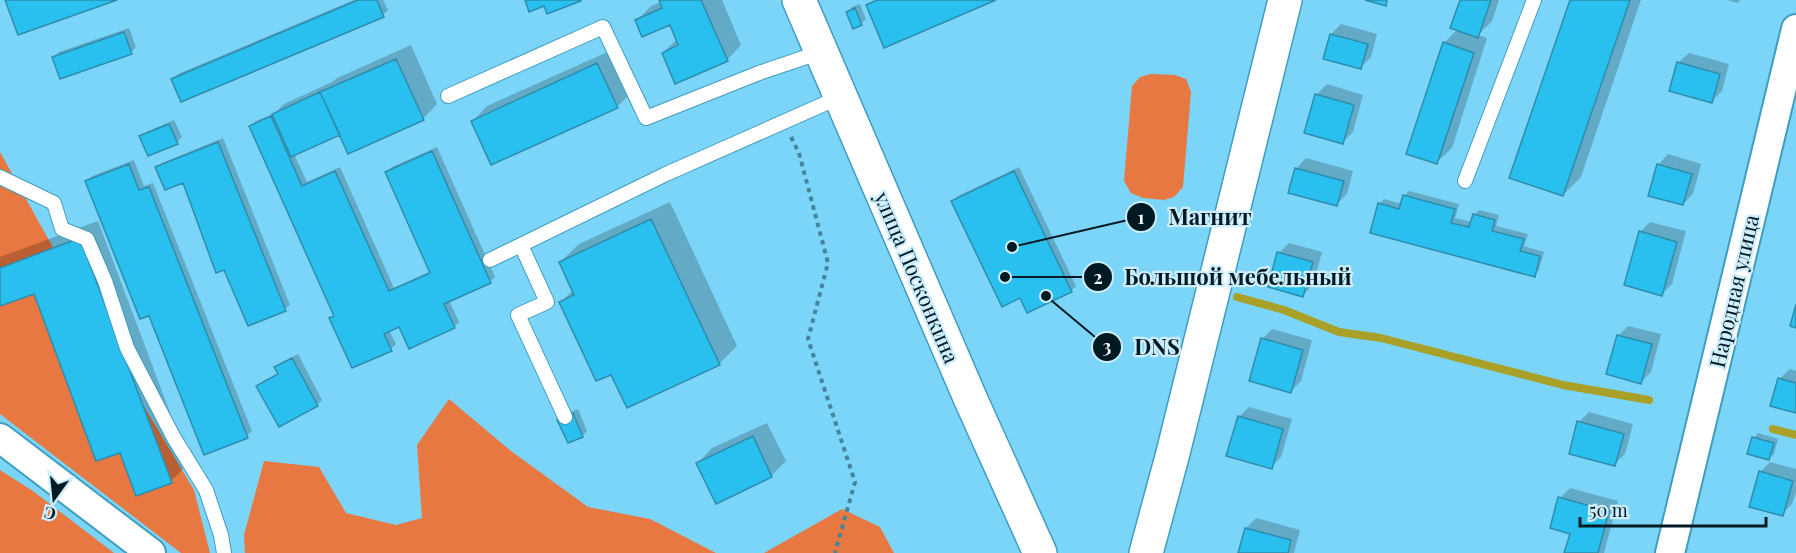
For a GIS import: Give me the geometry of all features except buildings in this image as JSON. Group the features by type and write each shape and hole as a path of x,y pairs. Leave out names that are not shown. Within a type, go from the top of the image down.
{"street":[{"name":"улица Посконкина","path":"799,0 971,400 1040,553"},
{"path":"1146,553 1173,453 1285,0"},
{"name":"Народная улица","path":"1670,553 1796,29"},
{"path":"0,438 151,553"}],"lane":[{"path":"1465,181 1534,0"},
{"path":"448,96 603,27 646,118 759,72 821,52"},
{"path":"490,260 666,174 840,97"},
{"path":"0,177 54,202 62,229 87,239 105,281 127,348 174,438 206,490 221,535 224,553"},
{"path":"521,245 547,302 518,315 564,417"}],"path":[{"path":"784,121 799,153 828,263 808,339 855,482 835,553"}],"shaded area":[{"path":"1151,74 1175,75 1186,79 1191,92 1183,187 1174,197 1164,200 1143,198 1131,193 1124,181 1132,86 1140,77"},
{"path":"0,152 106,343 194,490 210,553 181,553 0,414"},
{"path":"449,399 511,451 588,507 650,519 716,553 245,553 244,535 264,461 319,467 346,513 396,525 422,518 417,445"},
{"path":"0,470 33,491 114,553 0,553"},
{"path":"842,509 880,527 894,553 764,553"}],"waterway":[{"path":"1237,297 1284,310 1339,332 1381,338 1563,385 1649,400"},
{"path":"1773,429 1796,435"}],"place":[{"name":"Магнит","path":"1012,247"},
{"name":"Большой мебельный","path":"1005,277"},
{"name":"DNS","path":"1046,296"}]}
